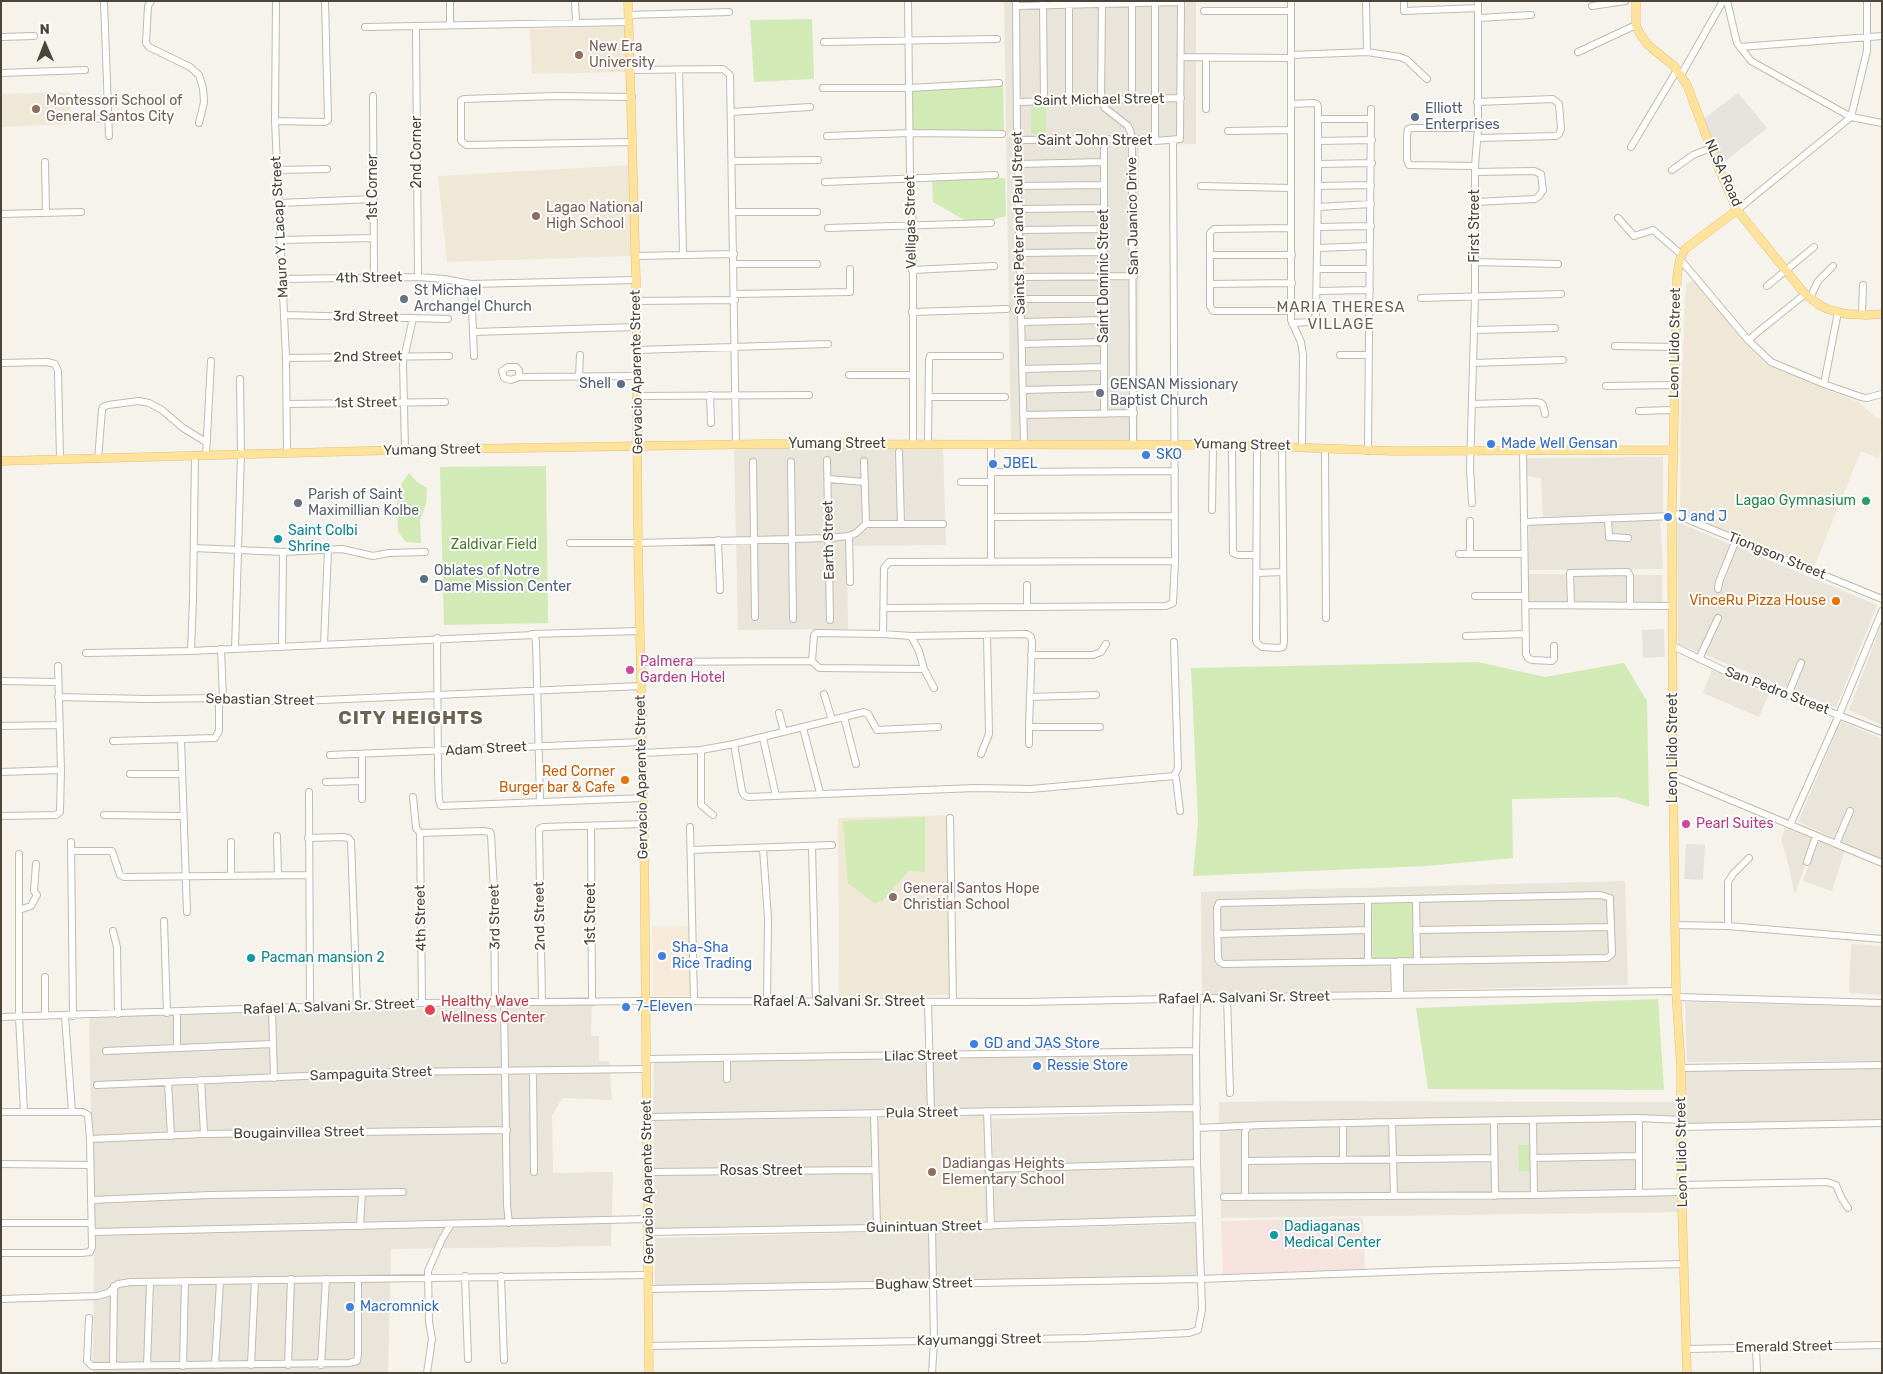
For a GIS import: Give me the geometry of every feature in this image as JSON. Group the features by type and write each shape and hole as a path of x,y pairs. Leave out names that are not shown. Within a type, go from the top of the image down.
{"main road":[{"name":"Gervacio Aparente Street","path":"628,1 636,280 640,686 644,824 649,1373"},
{"path":"1636,1 1636,25"},
{"name":"NLSA Road","path":"1636,25 1642,38 1648,45 1679,72 1692,95 1711,148 1737,210 1807,296 1823,306 1838,312 1862,315 1882,314"},
{"path":"1681,257 1685,249 1737,210"},
{"name":"Leon Llido Street","path":"1681,257 1677,277 1675,346 1672,606 1676,994 1682,1124 1687,1373"},
{"name":"Yumang Street","path":"1,462 405,450 913,443 1232,444 1302,446 1368,451 1674,450"}],"street":[{"path":"104,1 110,136"},
{"path":"150,1 148,6 146,42 149,48 190,67 199,75 203,88 204,102 199,123"},
{"name":"Mauro Y. Lacap Street","path":"276,1 275,120 286,358 287,453"},
{"path":"275,120 325,122 328,120 325,1"},
{"path":"450,1 450,26"},
{"path":"575,1 576,24"},
{"name":"Velligas Street","path":"908,1 909,133 913,226 913,443"},
{"path":"1291,1 1291,311 1292,322 1303,355 1302,446"},
{"path":"1366,1 1367,52"},
{"path":"1404,1 1404,11 1478,5"},
{"path":"1592,6 1625,1"},
{"path":"1631,147 1723,1"},
{"path":"1727,1 1740,47 1751,61 1850,117 1882,122"},
{"path":"1737,210 1850,117 1865,62 1868,38 1867,1"},
{"path":"1101,100 1102,2"},
{"path":"1132,2 1132,99"},
{"path":"1155,2 1155,141"},
{"path":"884,608 1172,605 1175,596 1174,140 1180,138 1181,2 1016,3"},
{"name":"Saints Peter and Paul Street","path":"1016,3 1016,102 1024,444"},
{"path":"1043,3 1044,101"},
{"path":"1069,3 1069,101"},
{"name":"First Street","path":"1472,503 1470,451 1475,296 1478,5"},
{"path":"1204,11 1291,12"},
{"path":"366,28 576,24 728,12"},
{"path":"1478,18 1530,15"},
{"path":"1578,52 1636,25"},
{"name":"2nd Corner","path":"416,27 418,277"},
{"path":"1,37 34,36"},
{"path":"1740,47 1882,36"},
{"path":"824,42 997,39"},
{"path":"1180,57 1291,57 1367,52 1407,60 1427,79"},
{"path":"1206,58 1206,108"},
{"path":"1,73 85,70"},
{"path":"631,70 726,70 730,75 736,346 736,445"},
{"path":"679,70 683,254"},
{"path":"823,88 909,88 998,83"},
{"name":"1st Corner","path":"373,96 374,278"},
{"path":"632,97 556,96 461,100 462,141 466,145 632,142"},
{"name":"Saint Michael Street","path":"1016,102 1180,98"},
{"path":"1477,102 1554,99 1559,104 1561,129 1556,136 1477,138"},
{"name":"San Juanico Drive","path":"1101,100 1105,108 1128,126 1132,139 1134,444"},
{"path":"1291,104 1317,104 1318,119 1316,315 1314,321 1307,323 1292,322"},
{"path":"730,112 810,107"},
{"path":"1368,451 1371,109"},
{"path":"88,119 110,118"},
{"path":"1318,119 1371,119"},
{"path":"1475,202 1535,199 1543,190 1541,174 1534,171 1409,166 1407,160 1407,136 1408,129 1412,128 1478,128"},
{"path":"1228,131 1291,130"},
{"path":"827,136 909,133 1002,134"},
{"name":"Saint Dominic Street","path":"1104,139 1104,414"},
{"name":"Saint John Street","path":"1017,140 1174,140"},
{"path":"1318,141 1372,140"},
{"path":"1672,170 1693,155 1711,148"},
{"path":"732,161 818,160"},
{"path":"45,162 46,212"},
{"path":"1018,164 1104,162"},
{"path":"1318,164 1372,163"},
{"path":"277,170 327,169"},
{"path":"825,182 995,175"},
{"path":"1018,186 1104,185"},
{"path":"1318,186 1371,185"},
{"path":"1201,186 1291,188"},
{"path":"279,203 373,199"},
{"path":"1318,207 1371,204"},
{"path":"1019,209 1104,208"},
{"path":"1,214 81,212"},
{"path":"733,212 817,212"},
{"path":"1618,218 1634,236 1653,230 1681,257 1748,340 1774,364 1861,397 1867,398 1882,394"},
{"path":"828,228 991,223"},
{"path":"1318,227 1371,226"},
{"path":"1291,228 1214,229 1210,233 1210,306 1213,311 1291,311"},
{"path":"1019,230 1104,229"},
{"path":"280,240 373,238"},
{"path":"1318,248 1370,246"},
{"path":"1767,286 1814,247"},
{"path":"1020,253 1104,252"},
{"path":"635,256 734,254"},
{"path":"1210,255 1292,255"},
{"path":"1474,262 1558,264"},
{"path":"734,264 817,264"},
{"path":"912,270 994,266"},
{"path":"1748,340 1807,296 1833,266"},
{"path":"1317,269 1370,268"},
{"path":"636,301 850,292 850,269"},
{"path":"1020,277 1134,276"},
{"name":"4th Street","path":"282,279 418,277 439,278 471,284 636,280"},
{"path":"1210,284 1292,283"},
{"path":"471,284 474,356"},
{"path":"1862,315 1863,285"},
{"path":"1317,291 1370,290"},
{"path":"1421,298 1562,294"},
{"path":"1021,299 1104,298"},
{"path":"912,312 1007,309"},
{"path":"1824,384 1838,312"},
{"name":"3rd Street","path":"284,315 448,318"},
{"path":"405,450 404,357 413,318"},
{"path":"1021,322 1104,320"},
{"path":"473,332 636,327"},
{"path":"1474,330 1555,328"},
{"path":"1022,344 1104,342"},
{"path":"637,350 828,344"},
{"path":"1615,346 1675,346"},
{"path":"579,376 580,355"},
{"path":"1340,355 1369,355"},
{"name":"2nd Street","path":"286,358 449,356"},
{"path":"928,443 928,360 930,356 1000,356"},
{"path":"1473,363 1563,360"},
{"path":"206,455 211,361"},
{"path":"1,363 47,362 55,364 58,371 60,460"},
{"path":"1022,369 1104,367"},
{"path":"849,376 914,374"},
{"path":"519,377 637,376"},
{"path":"234,648 238,549 240,379"},
{"path":"1606,386 1674,385"},
{"path":"1023,390 1104,388"},
{"path":"710,395 711,423"},
{"path":"637,396 810,395"},
{"path":"929,397 1005,397"},
{"path":"98,459 102,410 103,407 108,405 139,401 149,403 162,410 183,428 206,442"},
{"name":"1st Street","path":"287,404 445,402"},
{"path":"1473,404 1536,402 1542,405 1545,414"},
{"path":"1639,411 1674,410"},
{"path":"1023,415 1134,413"},
{"path":"991,444 992,562"},
{"path":"1232,444 1233,553 1256,555"},
{"path":"1212,510 1213,445"},
{"path":"1257,445 1257,643 1262,647 1278,648 1283,645 1282,445"},
{"path":"1325,448 1326,618"},
{"path":"1523,451 1526,654 1532,660 1552,661 1554,659 1554,646"},
{"path":"899,452 901,524"},
{"path":"191,651 195,455"},
{"name":"Earth Street","path":"827,460 830,620"},
{"path":"864,461 866,524"},
{"path":"753,462 755,617"},
{"path":"791,462 793,619"},
{"path":"992,472 1175,471"},
{"path":"828,480 864,482"},
{"path":"961,482 992,482"},
{"path":"1524,522 1672,515"},
{"name":"Tiongson Street","path":"1672,515 1882,599"},
{"path":"992,517 1174,516"},
{"path":"1608,518 1609,537 1628,538"},
{"path":"1470,521 1470,554"},
{"path":"570,543 829,538 849,536 856,533 866,524 943,524"},
{"path":"849,536 850,582"},
{"path":"718,540 720,590"},
{"path":"1718,589 1736,540"},
{"path":"194,548 283,552 347,550 373,556 389,553 425,552"},
{"path":"324,644 328,550"},
{"path":"282,646 283,552"},
{"path":"1459,554 1524,554"},
{"path":"883,634 884,568 889,562 1175,561"},
{"path":"1257,573 1283,572"},
{"path":"1571,604 1570,573 1628,572 1630,576 1630,606"},
{"path":"1027,585 1027,607"},
{"path":"1475,596 1525,596"},
{"path":"1526,605 1672,606"},
{"path":"1790,825 1839,715 1882,611"},
{"path":"1700,659 1718,618"},
{"path":"86,653 191,651 437,638 640,631"},
{"path":"530,634 536,637 540,800"},
{"path":"812,661 814,634 912,636 1030,635 1032,642 1029,744"},
{"path":"1466,636 1526,634"},
{"path":"912,636 924,669 934,688"},
{"path":"981,754 989,734 987,636"},
{"path":"437,638 439,800 441,806 540,800 643,798"},
{"path":"1174,642 1178,768 1174,776"},
{"path":"1031,655 1096,655 1101,652 1106,644"},
{"name":"San Pedro Street","path":"1673,646 1727,672 1882,732"},
{"path":"113,741 212,739 217,736 221,698 221,649"},
{"path":"640,662 812,661 821,669 924,669"},
{"path":"1788,695 1801,663"},
{"path":"1,816 59,814 61,770 58,666"},
{"path":"1,681 58,682"},
{"name":"Sebastian Street","path":"58,697 221,698 242,702 300,702 640,686"},
{"path":"824,694 832,720"},
{"path":"1030,697 1096,696"},
{"path":"642,753 701,750 734,744 867,712 874,729 880,731 938,727"},
{"path":"780,713 784,732"},
{"path":"844,717 856,764"},
{"path":"1,726 60,725"},
{"path":"1029,727 1100,727"},
{"path":"803,728 820,793"},
{"path":"762,738 776,796"},
{"path":"181,740 182,816 187,912"},
{"name":"Adam Street","path":"330,755 642,742"},
{"path":"734,744 744,795 776,796 975,788 1031,789 1174,776"},
{"path":"701,750 701,805 713,815"},
{"path":"362,754 362,799"},
{"path":"1,772 61,770"},
{"path":"130,774 181,774"},
{"path":"1174,776 1176,778 1180,811"},
{"path":"1673,776 1882,863"},
{"path":"326,782 362,781"},
{"path":"309,792 310,1007"},
{"name":"4th Street","path":"413,797 415,823 420,834 422,1003"},
{"path":"1836,844 1850,810"},
{"path":"104,815 182,816"},
{"path":"950,818 953,1002"},
{"path":"591,826 644,824"},
{"name":"2nd Street","path":"542,1002 539,829 543,827 591,826"},
{"name":"1st Street","path":"591,826 592,1002"},
{"path":"690,827 694,1002"},
{"name":"3rd Street","path":"420,834 483,830 490,832 493,843 495,1003"},
{"path":"277,836 278,876"},
{"path":"1806,862 1816,836"},
{"path":"308,838 348,838 351,841 357,1005"},
{"path":"71,842 73,1016"},
{"path":"231,842 231,876"},
{"path":"691,850 832,846"},
{"path":"812,847 816,1002"},
{"path":"763,848 768,912 767,1002"},
{"path":"71,851 112,851 122,876 308,875"},
{"path":"19,854 19,1017 24,1112"},
{"path":"1728,926 1728,882 1733,874 1749,858"},
{"path":"19,910 31,906 37,895 34,891 36,864"},
{"path":"1606,896 1610,898 1612,954 1607,958 1223,964 1218,959 1217,908 1219,903 1416,899 1606,896"},
{"path":"1416,899 1417,960"},
{"path":"1368,900 1368,961"},
{"path":"164,922 167,1013"},
{"path":"1675,925 1728,926 1882,939"},
{"path":"1416,930 1611,927"},
{"path":"1217,934 1368,930"},
{"path":"113,931 117,947 118,1014"},
{"path":"1397,961 1397,995"},
{"path":"44,977 46,1016"},
{"name":"Rafael A. Salvani Sr. Street","path":"1,1017 167,1013 422,1003 646,1001 953,1002 1397,995 1676,994 1882,1003"},
{"path":"1227,998 1230,1093"},
{"name":"Kayumanggi Street","path":"649,1346 1086,1338 1194,1332 1198,1330 1201,1319 1197,1163 1197,999"},
{"path":"928,1002 931,1113"},
{"path":"504,1003 508,1223"},
{"path":"272,1009 274,1078"},
{"path":"177,1012 177,1047"},
{"path":"64,1016 72,1112"},
{"path":"106,1051 273,1044"},
{"name":"Lilac Street","path":"646,1059 1196,1051"},
{"path":"727,1058 727,1079"},
{"path":"1680,1068 1882,1065"},
{"name":"Sampaguita Street","path":"97,1085 395,1072 533,1072 646,1069"},
{"path":"533,1072 534,1172"},
{"path":"201,1080 204,1134"},
{"path":"168,1082 171,1136"},
{"name":"Pula Street","path":"647,1117 1197,1108"},
{"path":"987,1111 991,1226"},
{"path":"1,1112 85,1112 88,1116 90,1139 92,1232 92,1250 88,1252 1,1253"},
{"path":"874,1114 877,1228"},
{"path":"1639,1118 1639,1193"},
{"path":"1197,1128 1343,1123 1494,1122 1639,1118 1682,1124 1882,1123"},
{"path":"1533,1121 1534,1196"},
{"path":"1392,1122 1394,1196"},
{"path":"1494,1122 1495,1196"},
{"path":"1343,1123 1344,1160"},
{"path":"1246,1197 1245,1132 1248,1126"},
{"name":"Bougainvillea Street","path":"90,1139 204,1134 507,1130"},
{"path":"1533,1158 1639,1156"},
{"path":"1245,1161 1494,1158"},
{"path":"988,1169 1197,1163"},
{"path":"1,1164 90,1165"},
{"name":"Rosas Street","path":"648,1172 875,1170"},
{"path":"1224,1197 1534,1196 1639,1193 1826,1182 1836,1185 1848,1208"},
{"path":"91,1200 210,1195 403,1192"},
{"path":"360,1226 362,1193"},
{"path":"92,1232 648,1219"},
{"name":"Guinintuan Street","path":"648,1232 991,1226 1199,1219"},
{"path":"1,1223 91,1222"},
{"path":"427,1373 432,1339 429,1322 429,1266 451,1224"},
{"path":"932,1227 934,1284 932,1373"},
{"name":"Bughaw Street","path":"649,1289 1200,1279 1684,1264"},
{"path":"1,1298 97,1296 108,1293 114,1286 122,1282 648,1275"},
{"path":"465,1276 468,1359"},
{"path":"501,1276 504,1360"},
{"path":"321,1364 326,1279"},
{"path":"89,1318 87,1360 92,1366 353,1363 358,1359 358,1279"},
{"path":"183,1366 185,1280"},
{"path":"251,1365 254,1280"},
{"path":"288,1365 291,1280"},
{"path":"215,1365 220,1281"},
{"path":"147,1366 150,1282"},
{"path":"113,1366 114,1286"},
{"name":"Emerald Street","path":"1687,1349 1882,1345"},
{"path":"1756,1348 1757,1373"}],"shaded area":[{"path":"1004,1 1196,1 1196,144 1139,145 1138,440 1011,441"},
{"name":"New Era University","path":"626,26 627,72 532,74 530,29"},
{"name":"Montessori School of General Santos City","path":"70,92 71,124 1,127 1,94"},
{"path":"1738,93 1767,128 1718,167 1701,121"},
{"name":"Lagao National High School","path":"630,165 632,256 447,262 438,176"},
{"path":"1695,281 1755,354 1769,366 1858,402 1874,416 1882,420 1882,449 1878,458 1861,451 1814,567 1680,514 1681,400 1686,283"},
{"path":"734,448 943,448 946,545 847,546 848,629 738,630"},
{"path":"1663,457 1663,516 1543,518 1541,478 1527,476 1526,458"},
{"path":"1660,519 1663,569 1528,570 1529,525"},
{"path":"1677,522 1877,605 1836,708 1678,644"},
{"path":"1528,574 1662,575 1662,603 1527,602"},
{"path":"1882,623 1882,725 1849,710"},
{"path":"1664,629 1665,657 1643,658 1642,630"},
{"path":"1712,670 1769,694 1759,717 1703,693"},
{"path":"1841,721 1882,739 1882,859 1798,822"},
{"name":"General Santos Hope Christian School","path":"948,815 949,995 839,997 838,818"},
{"path":"1785,828 1814,838 1795,895 1781,840"},
{"path":"1817,840 1845,850 1832,891 1803,881"},
{"path":"1686,844 1705,845 1703,880 1684,879"},
{"path":"1625,881 1628,985 1202,995 1201,892"},
{"path":"691,926 691,996 653,996 652,927"},
{"path":"1851,944 1882,946 1882,995 1849,993"},
{"path":"1685,1002 1882,1007 1882,1061 1687,1062"},
{"path":"592,1004 591,1036 599,1036 599,1061 609,1061 612,1100 562,1098 552,1116 553,1173 613,1172 611,1246 391,1249 388,1373 93,1373 94,1258 89,1017"},
{"path":"1193,1053 1195,1104 653,1115 654,1062"},
{"path":"1882,1069 1882,1120 1686,1125 1685,1070"},
{"path":"1219,1102 1681,1102 1680,1122 1637,1123 1639,1191 1681,1192 1683,1212 1221,1218"},
{"path":"1194,1112 1197,1218 994,1223 992,1119"},
{"path":"986,1116 987,1224 654,1231 654,1121"},
{"name":"Dadiangas Heights Elementary School","path":"984,1118 985,1224 880,1225 878,1120"},
{"path":"1363,1218 1365,1269 1223,1274 1221,1221"},
{"path":"1196,1224 1198,1278 655,1288 655,1238"}],"green space":[{"path":"812,19 814,79 754,82 750,20"},
{"path":"1003,85 1004,133 911,132 910,87"},
{"path":"1046,106 1046,134 1031,134 1031,107"},
{"path":"932,178 1005,178 1006,216 973,225 933,202"},
{"name":"Zaldivar Field","path":"546,466 548,623 444,625 440,467"},
{"path":"409,473 417,482 427,488 426,504 420,520 421,543 406,542 398,532 397,498 402,483"},
{"path":"1478,662 1545,677 1624,663 1647,701 1649,807 1617,797 1512,799 1513,858 1426,866 1193,876 1198,822 1191,668"},
{"path":"925,817 925,872 909,871 882,901 874,903 848,883 843,821"},
{"path":"1415,903 1416,957 1373,958 1372,904"},
{"path":"1658,999 1664,1090 1428,1089 1416,1008"},
{"path":"1518,1145 1531,1145 1532,1171 1519,1171"}],"place":[{"name":"New Era University","path":"579,55"},
{"name":"Montessori School of General Santos City","path":"36,109"},
{"name":"Elliott Enterprises","path":"1415,117"},
{"name":"Lagao National High School","path":"536,216"},
{"name":"St Michael Archangel Church","path":"404,299"},
{"name":"Shell","path":"621,384"},
{"name":"GENSAN Missionary Baptist Church","path":"1100,393"},
{"name":"Made Well Gensan","path":"1491,444"},
{"name":"SKO","path":"1146,455"},
{"name":"JBEL","path":"993,464"},
{"name":"Lagao Gymnasium","path":"1866,501"},
{"name":"Parish of Saint Maximillian Kolbe","path":"298,503"},
{"name":"J and J","path":"1668,517"},
{"name":"Saint Colbi Shrine","path":"278,539"},
{"name":"Oblates of Notre Dame Mission Center","path":"424,579"},
{"name":"VinceRu Pizza House","path":"1836,601"},
{"name":"Palmera Garden Hotel","path":"630,670"},
{"name":"Red Corner Burger bar & Cafe","path":"625,780"},
{"name":"Pearl Suites","path":"1686,824"},
{"name":"General Santos Hope Christian School","path":"893,897"},
{"name":"Sha-Sha Rice Trading","path":"662,956"},
{"name":"Pacman mansion 2","path":"251,958"},
{"name":"7-Eleven","path":"626,1007"},
{"name":"Healthy Wave Wellness Center","path":"430,1010"},
{"name":"GD and JAS Store","path":"974,1044"},
{"name":"Ressie Store","path":"1037,1066"},
{"name":"Dadiangas Heights Elementary School","path":"932,1172"},
{"name":"Dadiaganas Medical Center","path":"1274,1235"},
{"name":"Macromnick","path":"350,1307"}],"district":[{"name":"MARIA THERESA VILLAGE","path":"1341,316"},
{"name":"CITY HEIGHTS","path":"411,719"}]}
